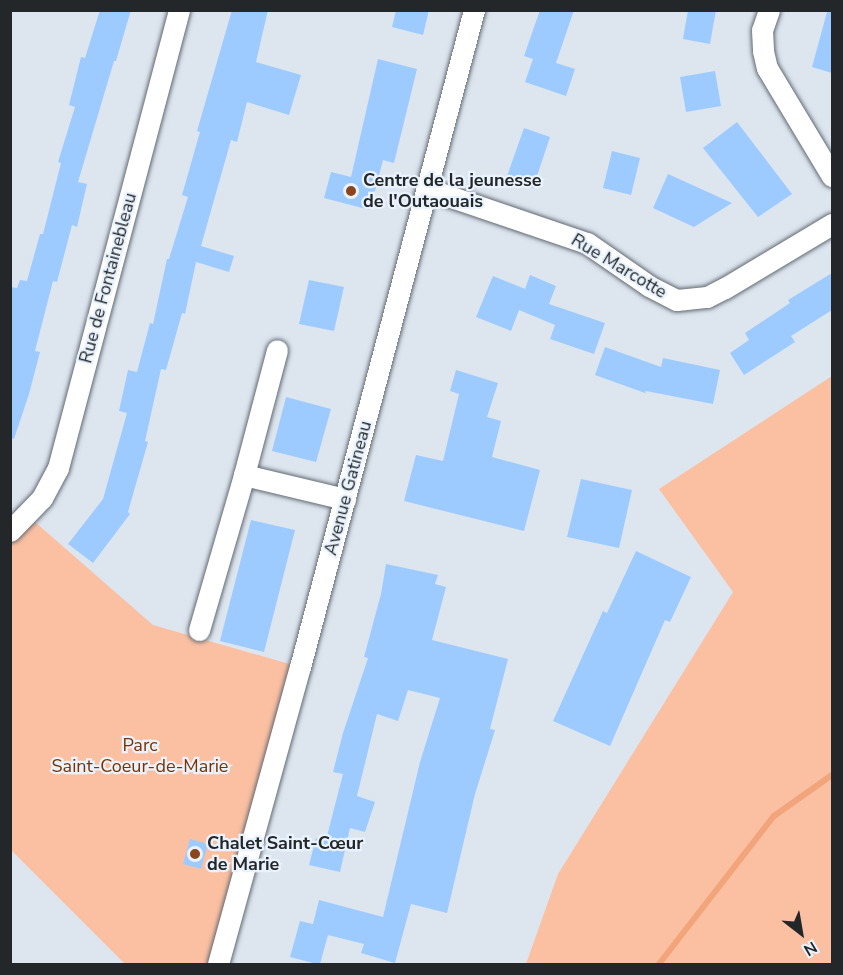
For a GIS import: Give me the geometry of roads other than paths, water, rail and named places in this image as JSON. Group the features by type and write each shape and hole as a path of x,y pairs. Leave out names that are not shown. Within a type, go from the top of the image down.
{"street":[{"name":"Rue de Fontainebleau","path":"10,531 42,498 58,468 179,10"},
{"name":"Avenue Gatineau","path":"218,964 345,500 474,10"},
{"path":"769,10 762,30 767,68 832,176"},
{"name":"Rue Marcotte","path":"428,189 587,243 649,286 677,300 707,297 832,224"},
{"path":"199,630 244,476 277,350"},
{"path":"244,476 345,500"}],"waterway":[{"path":"659,964 774,816 832,775"}],"place":[{"name":"Centre de la jeunesse de l'Outaouais","path":"351,191"},
{"name":"Chalet Saint-Cœur de Marie","path":"195,854"}],"park label":[{"name":"Parc Saint-Coeur-de-Marie","path":"140,756"}]}
